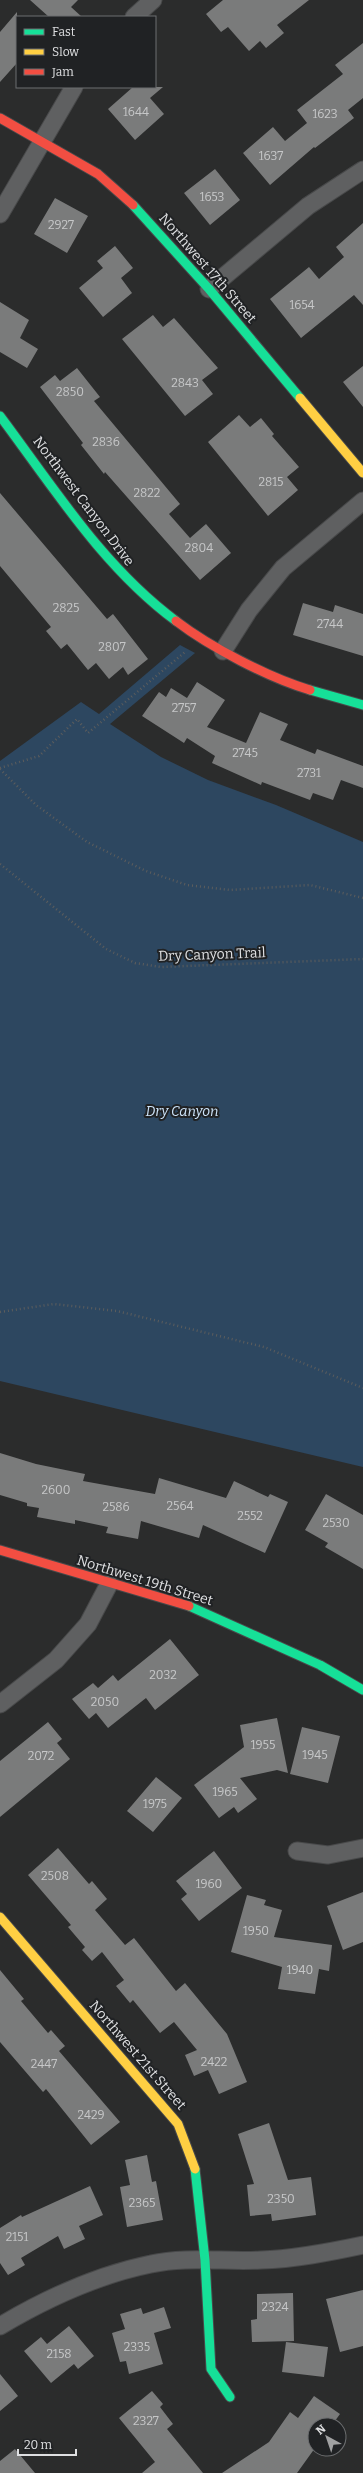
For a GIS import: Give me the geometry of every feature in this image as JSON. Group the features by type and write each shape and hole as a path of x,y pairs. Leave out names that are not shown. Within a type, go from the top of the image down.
{"street":[{"path":"135,16 153,0"},
{"path":"0,214 73,88"},
{"name":"Northwest 17th Street","path":"0,118 98,174 140,211 209,289 363,472"},
{"path":"209,289 308,206 363,170"},
{"name":"Northwest Canyon Drive","path":"0,416 114,568 158,608 200,639 294,685 363,705"},
{"path":"224,651 249,610 284,568 363,501"},
{"name":"Northwest 19th Street","path":"0,1550 109,1584 196,1608 313,1662 363,1690"},
{"path":"0,1704 56,1660 88,1624 109,1584"},
{"path":"297,1851 328,1855 363,1848"},
{"name":"Northwest 21st Street","path":"0,1917 178,2124 197,2175 205,2260 211,2369 230,2397"},
{"path":"0,2326 40,2302 92,2280 152,2263 205,2260 261,2260 331,2252 363,2245"}],"path":[{"path":"200,639 88,733 77,719 39,756 0,769 36,805 87,842 146,871 187,885 230,890 310,886 363,898"},
{"name":"Dry Canyon Trail","path":"0,864 106,949 135,963 161,968 363,959"},
{"path":"0,1312 54,1304 117,1311 264,1347 363,1388"}],"green space":[{"name":"Dry Canyon","path":"180,645 195,653 110,724 161,757 208,780 276,805 363,842 363,1467 0,1381 0,761 81,702 99,714"}],"building":[{"path":"30,0 78,0 71,7 81,16 48,16"},
{"path":"223,0 309,0 277,25 284,33 266,48 260,41 249,51 228,27 221,32 206,14"},
{"path":"17,12 16,64 0,82 0,32"},
{"path":"363,43 363,98 348,110 354,118 315,148 314,147 270,185 243,153 273,127 285,141 307,123 297,110 343,74 335,65"},
{"path":"163,87 150,98 164,114 135,140 108,109 132,88"},
{"path":"215,169 240,200 210,225 184,193"},
{"path":"55,198 88,216 67,253 34,234"},
{"path":"363,223 363,305 354,295 301,338 270,299 309,267 319,279 344,257 336,247"},
{"path":"115,246 133,268 121,278 132,293 103,317 79,288 103,268 97,261"},
{"path":"0,302 29,320 20,338 38,349 27,368 0,352"},
{"path":"153,315 163,327 174,318 218,368 202,380 213,394 185,416 122,339"},
{"path":"363,366 363,407 343,382"},
{"path":"77,368 100,397 94,401 180,504 169,514 190,538 206,524 231,553 200,580 105,472 104,474 81,445 83,443 40,387 55,375 60,381"},
{"path":"239,415 250,427 261,418 274,434 272,436 299,467 287,477 298,490 268,516 208,442"},
{"path":"0,493 107,619 113,614 148,659 128,675 123,667 109,679 96,663 88,670 67,644 61,649 46,631 51,627 0,566"},
{"path":"303,603 333,612 335,605 363,614 363,656 293,635"},
{"path":"197,682 225,700 207,727 246,743 260,712 288,724 280,740 315,754 317,749 363,766 363,788 341,780 333,800 313,793 310,800 262,782 261,785 212,763 215,756 187,738 184,743 142,716 159,692 166,697 171,688 187,698"},
{"path":"0,1453 36,1464 85,1474 83,1481 155,1494 159,1478 226,1498 234,1481 268,1497 270,1494 288,1502 265,1553 203,1525 199,1538 141,1521 138,1539 106,1533 108,1527 75,1520 75,1524 37,1517 39,1508 27,1506 27,1503 0,1495"},
{"path":"326,1494 363,1515 363,1569 325,1547 328,1543 305,1530"},
{"path":"170,1639 199,1675 155,1710 146,1698 108,1728 96,1713 89,1719 72,1699 93,1683 98,1688 113,1675 118,1681"},
{"path":"277,1718 288,1773 277,1770 240,1778 257,1799 238,1813 234,1807 219,1818 194,1785 244,1747 240,1725"},
{"path":"48,1722 62,1739 57,1743 70,1759 0,1817 0,1761"},
{"path":"302,1727 340,1736 328,1783 290,1774"},
{"path":"156,1777 182,1798 153,1832 127,1811"},
{"path":"58,1848 89,1884 92,1881 107,1899 95,1910 125,1945 134,1938 176,1991 185,1983 227,2034 247,2082 219,2094 208,2070 194,2076 185,2055 197,2050 174,2022 160,2033 133,2000 130,2003 116,1986 124,1980 102,1952 92,1961 82,1950 85,1947 68,1927 71,1925 28,1875"},
{"path":"214,1851 242,1888 199,1921 181,1899 187,1894 176,1881"},
{"path":"363,1892 363,1942 343,1950 327,1906"},
{"path":"247,1895 266,1900 264,1905 282,1910 274,1937 332,1945 329,1971 319,1969 315,1994 278,1989 282,1967 231,1952"},
{"path":"0,1970 24,1999 21,2001 48,2033 51,2030 65,2046 59,2051 120,2122 91,2145 46,2089 43,2092 0,2042"},
{"path":"269,2123 288,2180 311,2177 316,2215 272,2221 271,2214 250,2216 247,2185 254,2184 238,2134"},
{"path":"147,2155 152,2182 156,2181 163,2220 127,2227 120,2187 130,2185 125,2160"},
{"path":"90,2186 103,2215 79,2226 85,2239 64,2249 58,2236 21,2258 25,2265 8,2275 0,2263 0,2228 21,2215 22,2217"},
{"path":"363,2290 363,2346 340,2352 326,2299"},
{"path":"293,2293 294,2341 252,2342 251,2320 257,2319 257,2294"},
{"path":"164,2307 171,2328 154,2333 163,2364 129,2374 126,2361 120,2362 112,2333 125,2329 120,2314 141,2308 143,2314"},
{"path":"69,2326 94,2356 78,2369 74,2364 51,2383 24,2351 41,2337 47,2344"},
{"path":"286,2342 328,2347 324,2377 282,2372"},
{"path":"0,2374 18,2396 0,2411"},
{"path":"152,2391 163,2404 160,2407 173,2424 167,2429 203,2473 142,2473 155,2462 119,2418"},
{"path":"314,2396 340,2414 338,2417 307,2417 307,2457 309,2457 297,2473 222,2473 269,2442 290,2412 298,2418"},
{"path":"15,2449 35,2473 0,2473 0,2461"}],"traffic: fast":[{"path":"133,205 209,289 300,398"},
{"path":"0,416 60,498 102,551 150,600 176,621"},
{"path":"310,690 363,705"},
{"path":"189,1606 320,1665 363,1690"},
{"path":"195,2169 205,2260 211,2369 230,2397"}],"traffic: slow":[{"path":"300,398 363,473"},
{"path":"0,1917 178,2124 195,2169"}],"traffic: jam":[{"path":"0,118 98,174 133,205"},
{"path":"176,621 240,661 277,678 310,690"},
{"path":"0,1550 189,1606"}]}
